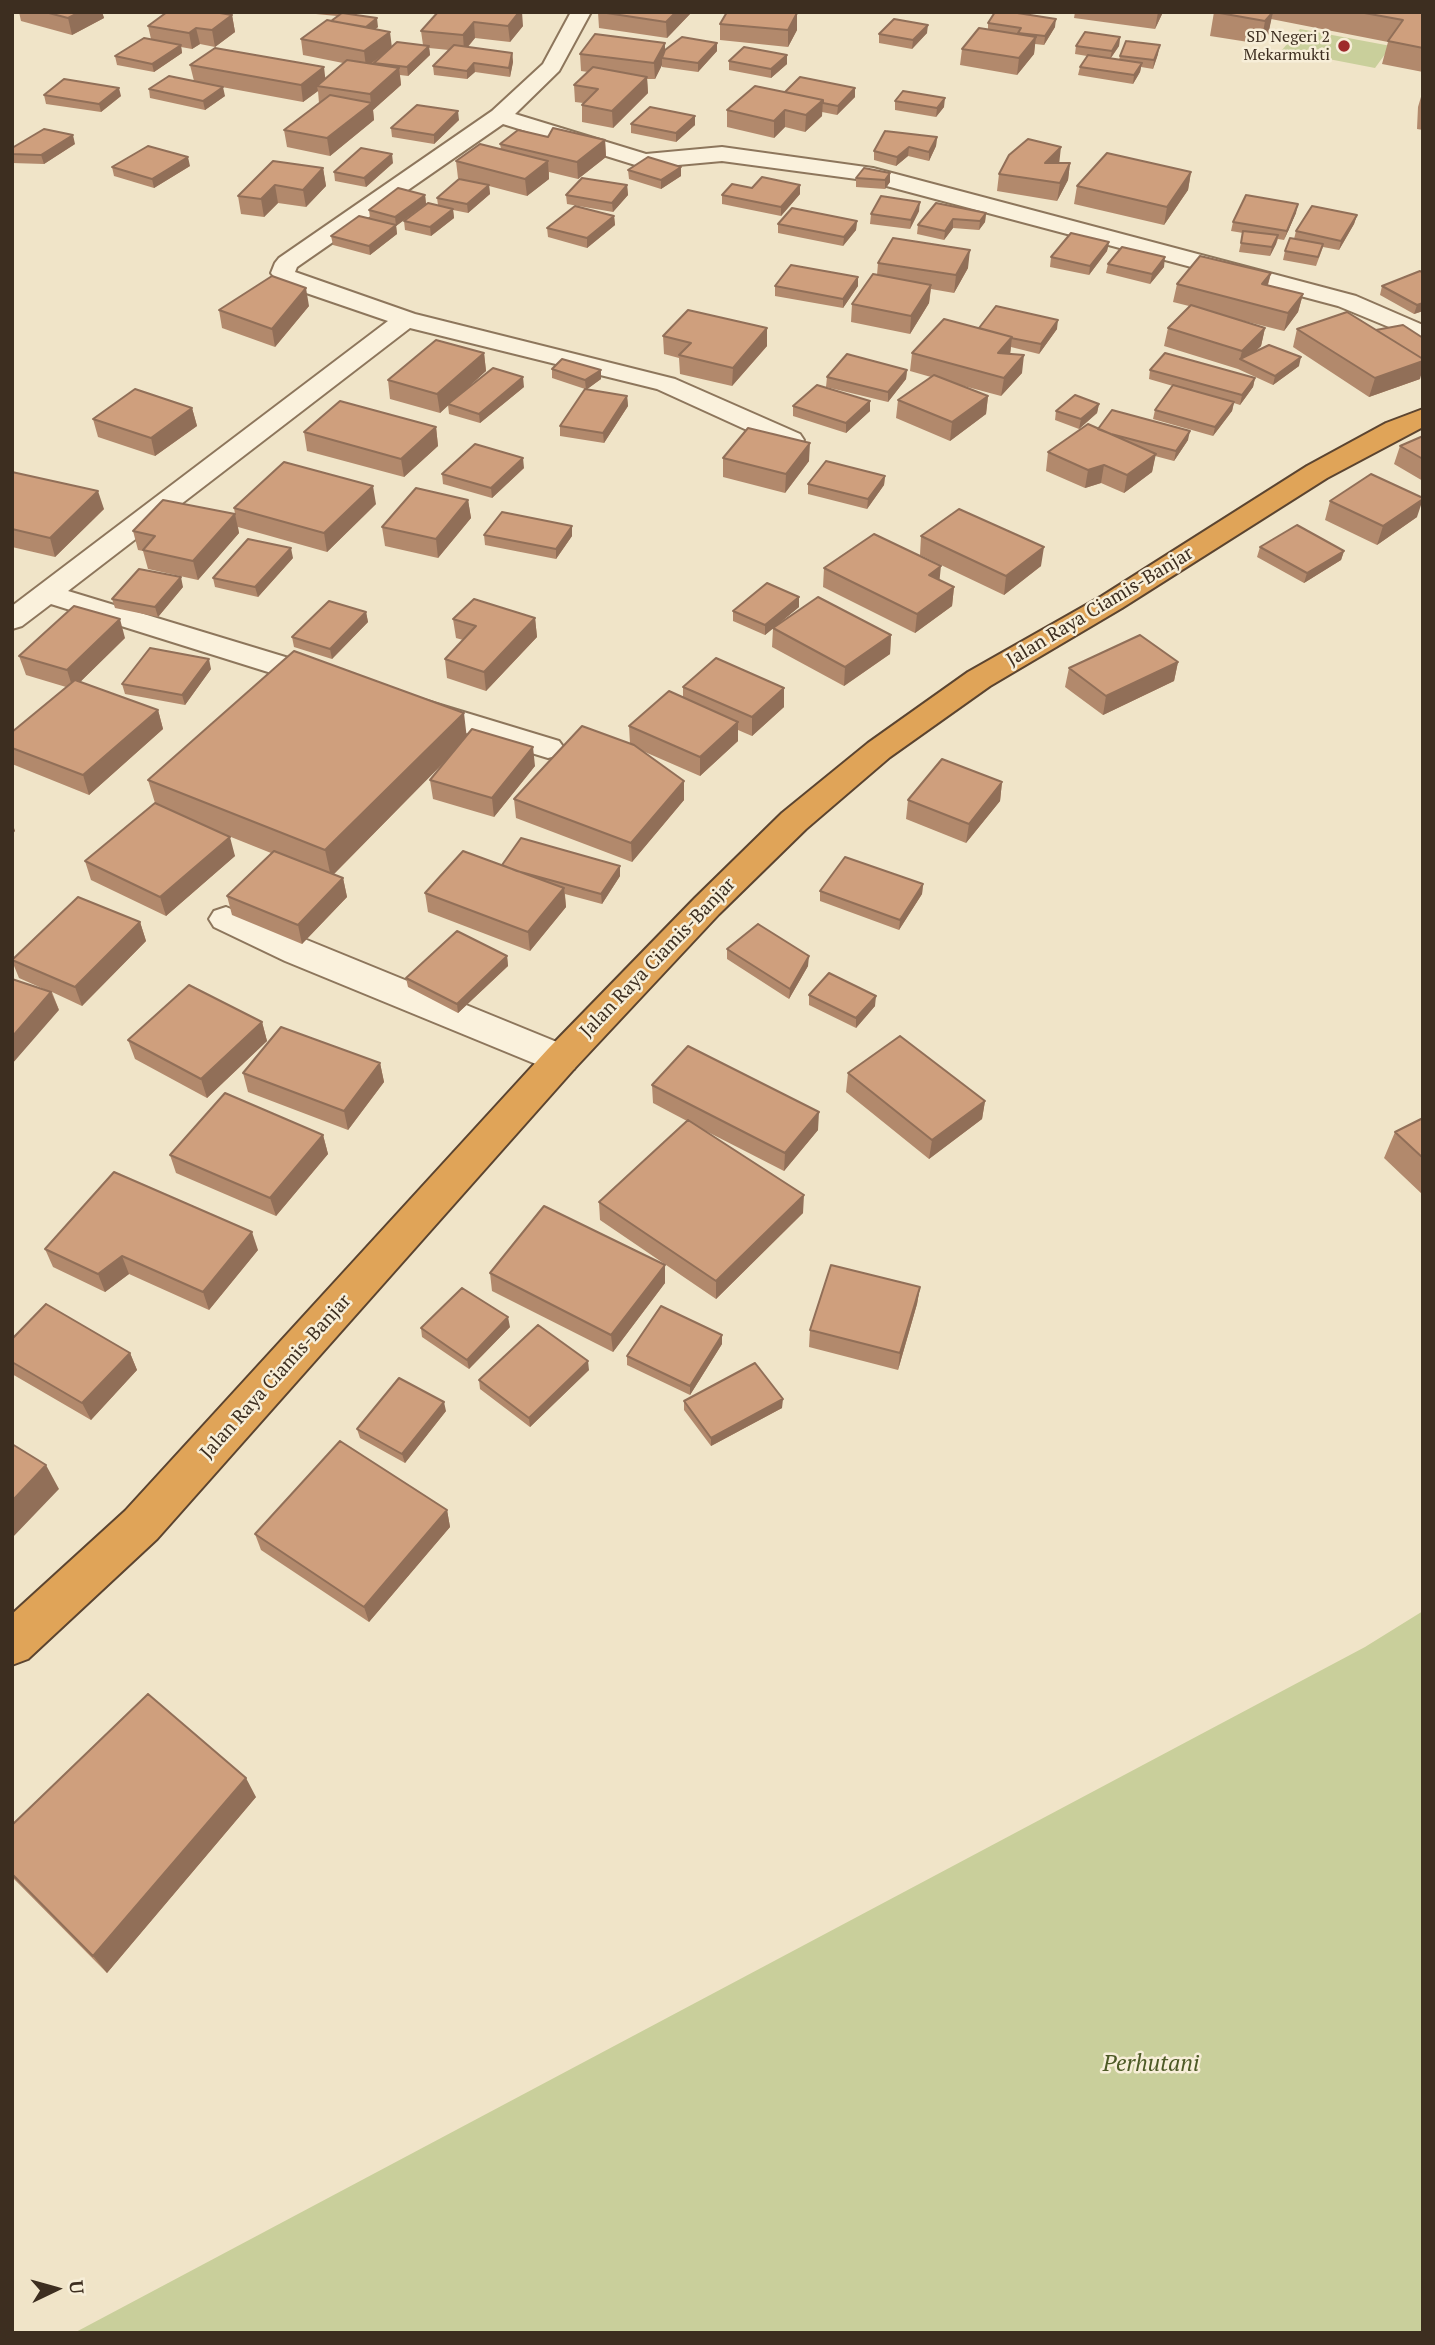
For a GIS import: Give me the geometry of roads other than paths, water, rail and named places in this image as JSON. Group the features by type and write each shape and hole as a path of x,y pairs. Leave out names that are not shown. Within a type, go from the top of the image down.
{"highway":[{"name":"Jalan Raya Ciamis-Banjar","path":"12,1644 141,1525 488,1144 561,1059 717,896 794,821 879,750 979,679 1112,603 1317,472 1372,440 1423,417"}],"street":[{"path":"581,12 552,66 500,116 287,263 283,273 288,279 406,318 666,384 791,440"},
{"path":"500,116 645,161 722,154 865,173 1346,301 1423,334"},
{"path":"12,620 406,318"},
{"path":"48,593 350,687"},
{"path":"390,699 548,748"},
{"path":"226,919 309,957 561,1059"}],"place":[{"name":"SD Negeri 2 Mekarmukti","path":"1344,46"}],"park label":[{"name":"Perhutani","path":"1151,2064"}]}
